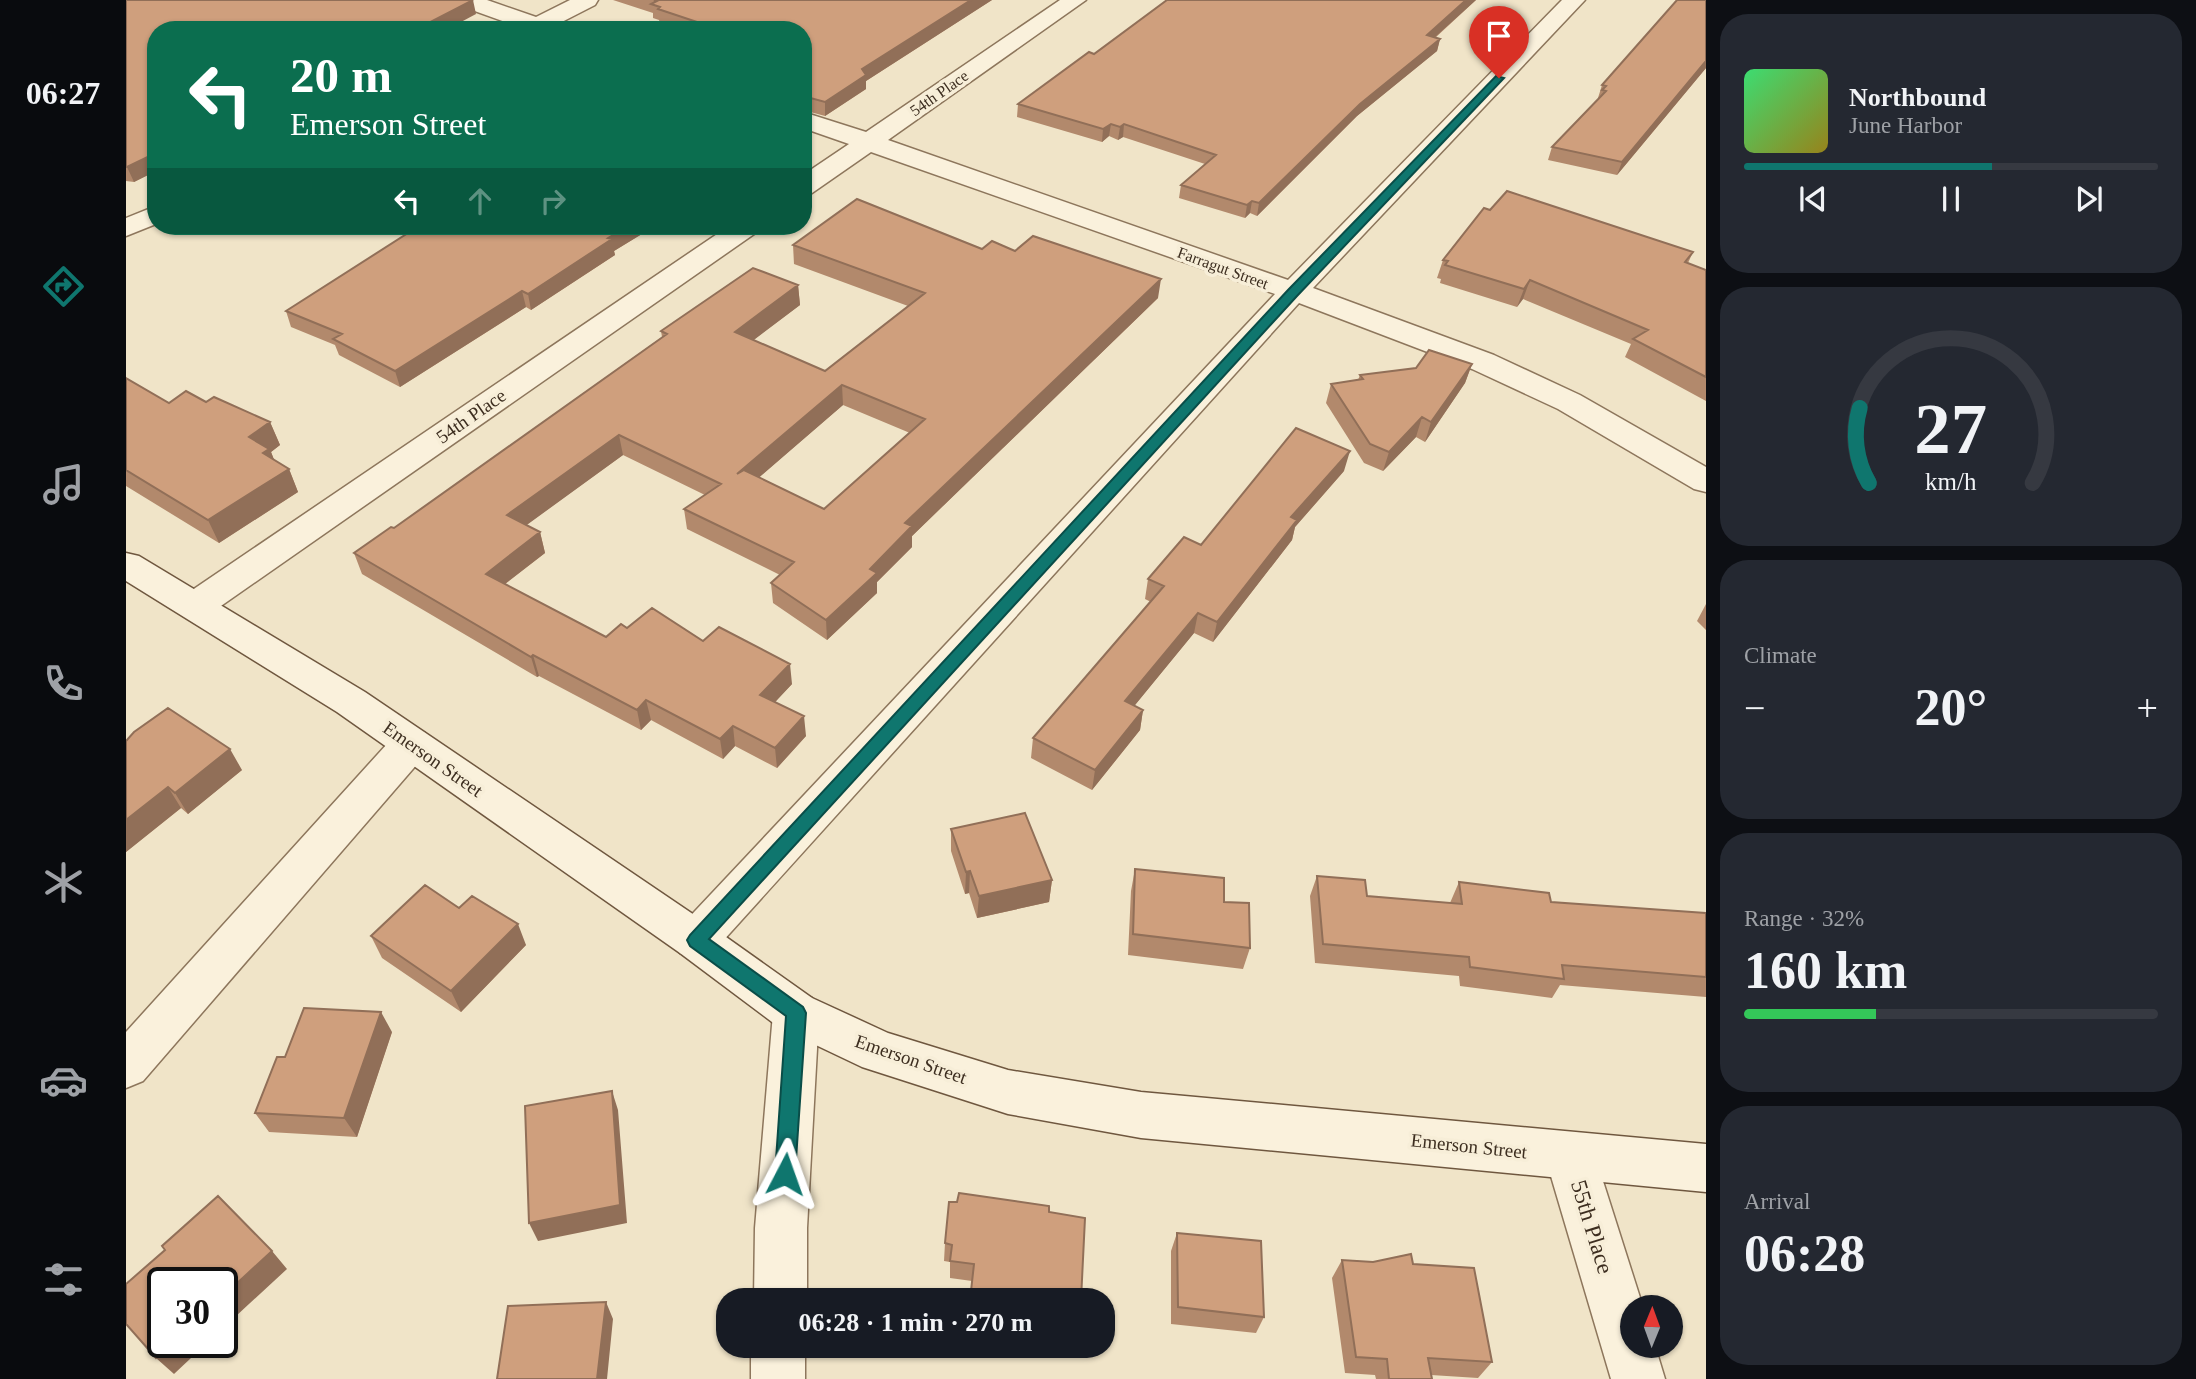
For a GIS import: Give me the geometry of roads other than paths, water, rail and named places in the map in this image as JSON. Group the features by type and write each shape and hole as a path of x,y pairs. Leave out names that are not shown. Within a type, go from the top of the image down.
{"street":[{"path":"466,0 520,21"},
{"path":"550,21 587,0"},
{"name":"54th Place","path":"812,181 1076,0"},
{"path":"696,940 1292,293 1574,0"},
{"name":"Farragut Street","path":"812,122 1389,325 1483,362 1569,402 1706,481"},
{"path":"126,228 147,218"},
{"name":"54th Place","path":"195,606 734,235"},
{"name":"Emerson Street","path":"126,565 351,702 696,940 796,1013 879,1052 1009,1092 1141,1115 1706,1168"},
{"path":"126,1066 411,744"},
{"path":"780,1288 781,1228 796,1013"},
{"name":"55th Place","path":"1570,1156 1638,1379"},
{"path":"778,1358 778,1379"}]}
